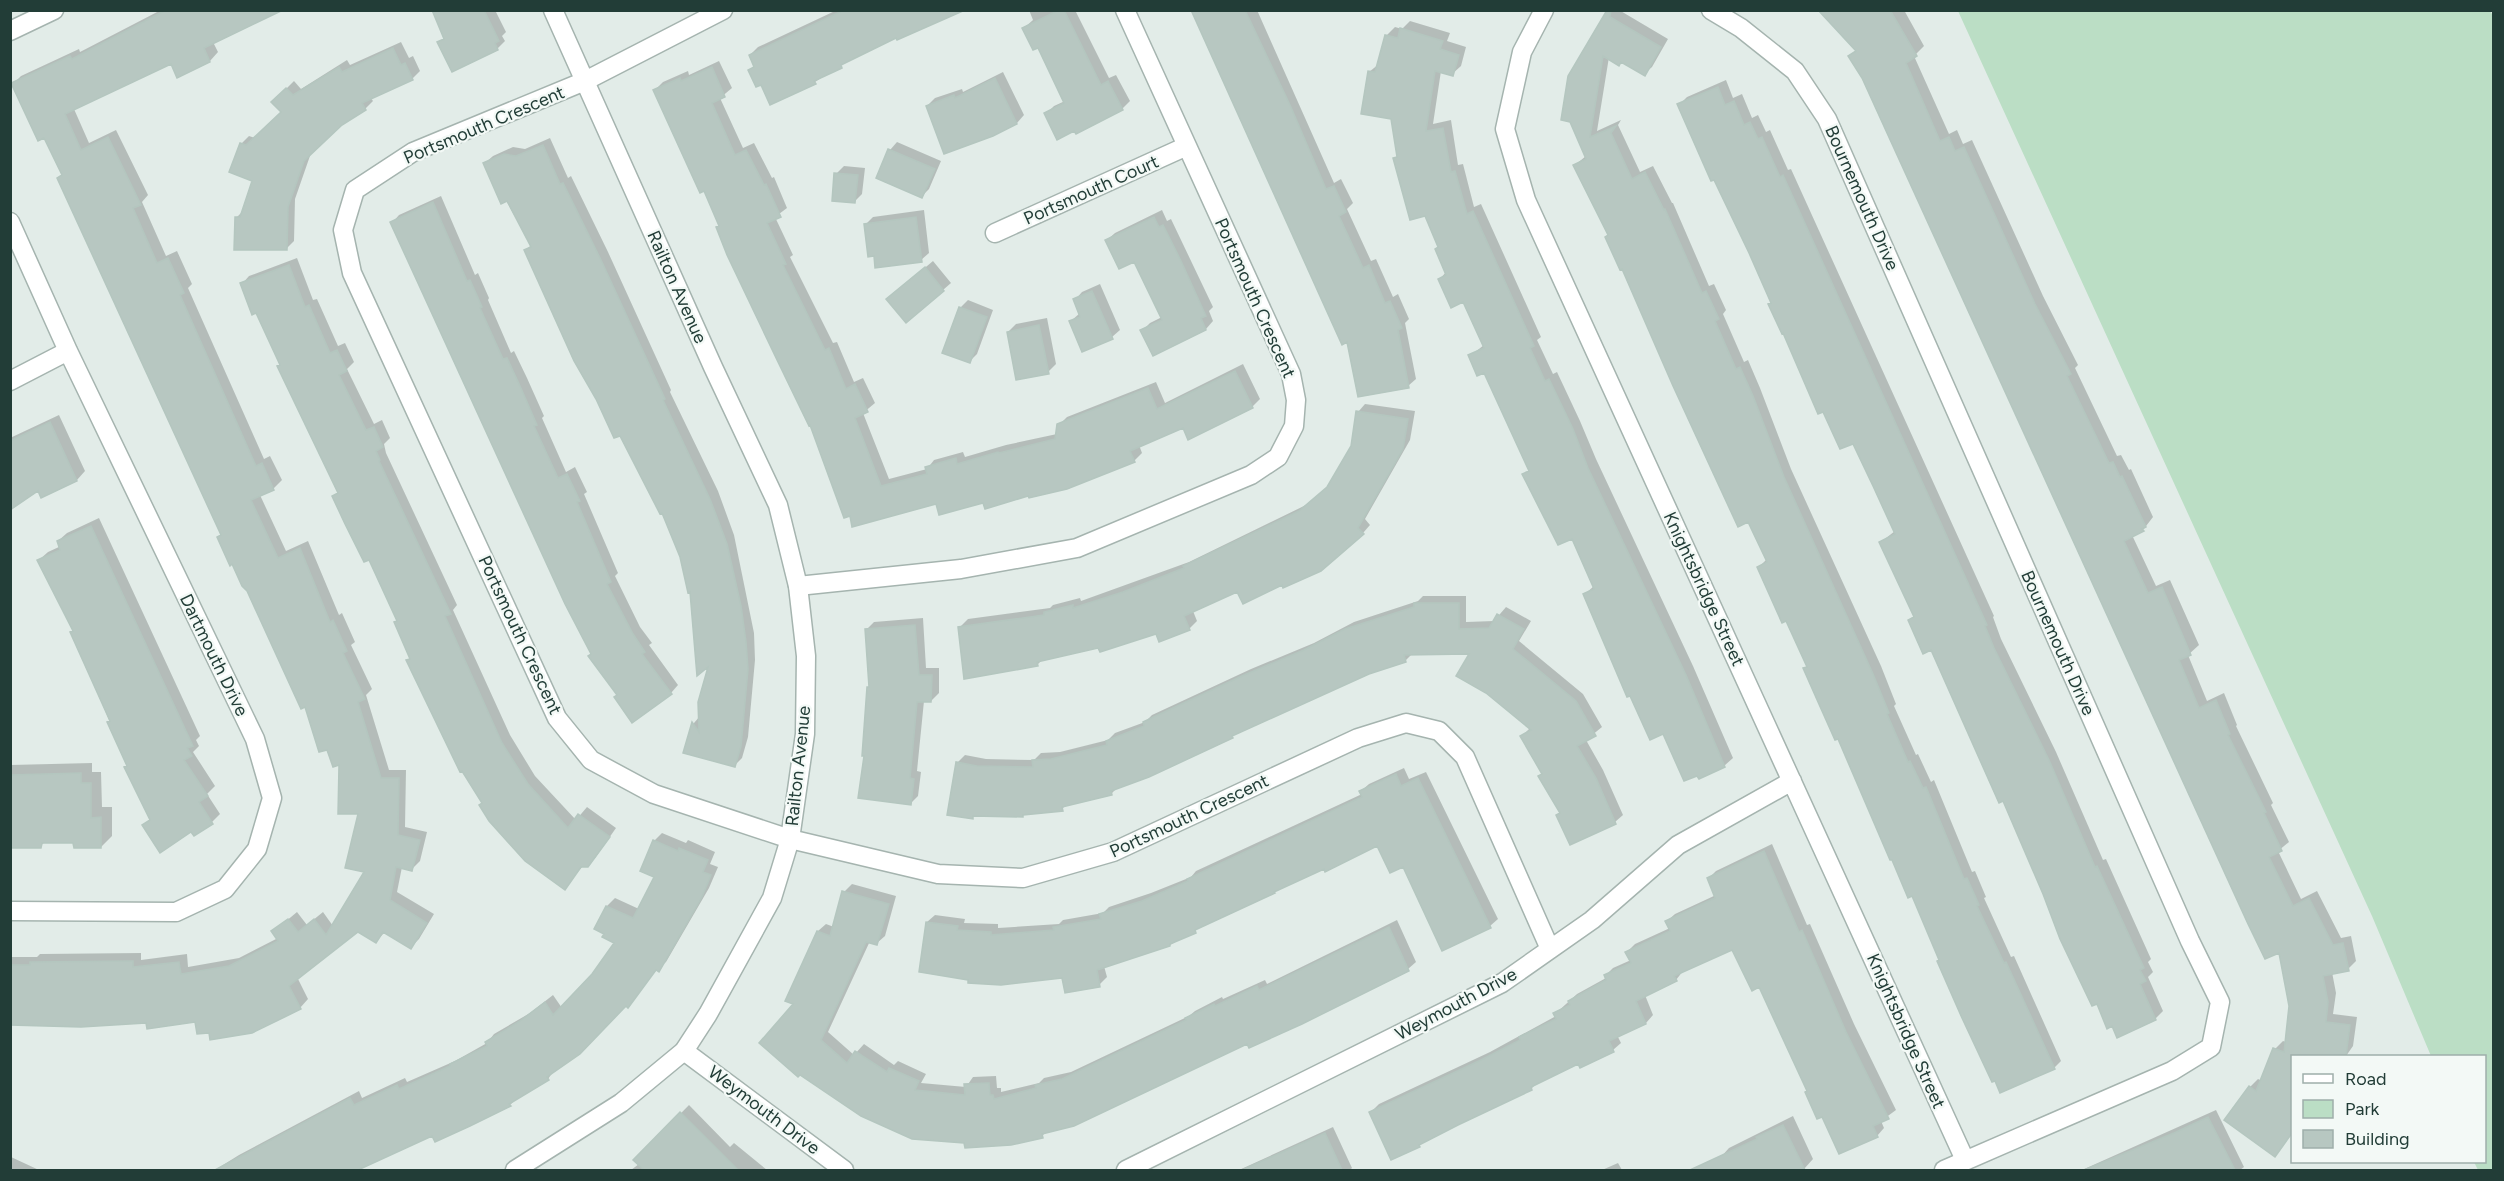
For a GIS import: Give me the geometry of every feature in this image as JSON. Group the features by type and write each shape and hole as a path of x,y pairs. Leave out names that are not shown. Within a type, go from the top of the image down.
{"street":[{"path":"10,31 54,10"},
{"name":"Railton Avenue","path":"515,1170 621,1103 684,1051 708,1014 772,898 790,839 805,734 806,656 798,586 778,505 713,367 553,10"},
{"name":"Portsmouth Crescent","path":"723,10 585,81 413,152 355,190 343,230 352,273 557,718 591,760 654,794 790,839 938,874 1023,878 1113,852 1358,738 1406,723 1439,731 1465,757 1550,949"},
{"name":"Portsmouth Crescent","path":"798,586 961,569 1077,548 1251,475 1278,457 1294,426 1296,400 1292,374 1125,10"},
{"name":"Knightsbridge Street","path":"1544,10 1522,52 1505,129 1526,200 1965,1160"},
{"name":"Bournemouth Drive","path":"1711,10 1741,28 1795,71 1827,119 2190,941 2220,1002 2211,1047 2182,1065 1944,1170"},
{"name":"Portsmouth Court","path":"995,233 1187,146"},
{"name":"Dartmouth Drive","path":"10,222 68,351 255,739 272,798 257,849 225,889 176,912 10,911"},
{"path":"10,381 68,351"},
{"name":"Weymouth Drive","path":"1126,1170 1502,983 1592,920 1678,845 1792,780"},
{"name":"Weymouth Drive","path":"684,1051 844,1170"}],"green space":[{"path":"1958,11 2490,11 2494,17 2494,1170 2478,1170 2474,1163 2486,1163 2486,1055 2431,1055 2372,916"}],"building":[{"path":"166,10 283,10 204,48 210,62 177,78 171,64 65,114 81,150 108,137 141,205 133,208 157,263 168,258 184,293 180,295 256,466 262,463 274,490 251,500 278,558 300,548 330,622 333,620 347,651 343,653 365,699 358,702 381,778 399,778 398,835 420,840 412,871 396,867 390,900 427,923 411,949 383,932 376,943 358,932 289,986 301,1009 252,1033 210,1040 209,1033 197,1034 195,1022 147,1029 146,1023 81,1027 10,1025 10,965 30,965 30,962 133,961 133,967 179,962 181,974 229,966 278,941 271,931 288,919 298,932 314,919 326,935 364,872 345,868 358,814 338,814 339,765 333,767 327,750 319,752 305,707 301,709 247,591 242,586 232,564 230,566 217,537 221,535 57,178 62,175 44,138 38,141 11,83 70,56 72,59"},
{"path":"432,10 484,10 499,41 495,43 498,50 452,72 437,42 444,39"},
{"path":"844,10 965,10 897,40 896,38 841,65 842,68 814,81 816,84 770,105 761,85 756,87 748,70 754,67 749,55"},
{"path":"1059,10 1064,10 1101,85 1108,81 1123,110 1076,134 1074,131 1057,140 1044,113 1064,103 1038,48 1033,50 1022,28"},
{"path":"1191,10 1245,10 1290,105 1326,189 1334,186 1346,212 1339,216 1363,268 1369,265 1385,303 1390,301 1402,328 1398,330 1409,388 1358,397 1347,342 1342,345"},
{"path":"1607,10 1611,10 1610,17 1661,47 1645,76 1621,62 1619,66 1603,56 1590,137 1616,126 1611,133 1632,179 1645,172 1665,209 1702,293 1706,291 1719,319 1715,321 1736,369 1740,367 1753,396 1784,477 1873,674 1908,762 1910,761 1923,788 1926,787 1964,879 1967,878 1979,905 1977,906 2004,963 2006,962 2055,1069 2000,1093 1995,1081 1992,1082 1962,1018 1912,896 1908,898 1838,739 1835,740 1803,668 1807,667 1786,621 1782,623 1757,567 1767,562 1748,522 1738,527 1622,269 1620,270 1605,237 1608,235 1573,165 1586,159 1570,122 1561,120 1568,76"},
{"path":"1818,10 1890,10 1917,56 1906,63 1940,141 1949,137 1955,151 1964,147 2035,304 2071,374 2067,376 2109,463 2113,462 2120,477 2122,476 2146,527 2142,529 2144,531 2124,541 2148,593 2162,587 2191,655 2179,660 2199,708 2216,700 2230,734 2228,735 2266,812 2264,813 2282,851 2269,857 2293,906 2309,898 2333,945 2343,943 2349,971 2323,976 2328,1002 2326,1022 2350,1025 2346,1055 2291,1055 2291,1134 2275,1157 2224,1120 2249,1086 2256,1091 2273,1048 2284,1052 2289,1006 2279,953 2265,959 2248,924 1862,78 1848,56 1856,51"},
{"path":"1400,28 1443,41 1440,49 1459,55 1453,76 1435,71 1426,131 1443,128 1451,172 1455,171 1467,214 1473,211 1534,346 1530,348 1545,381 1549,379 1573,429 1588,468 1686,675 1725,767 1699,779 1697,776 1684,781 1663,734 1650,740 1630,696 1627,697 1583,594 1594,589 1572,539 1558,545 1522,474 1529,471 1484,373 1477,376 1468,355 1484,348 1463,302 1451,308 1438,279 1446,275 1435,249 1438,247 1425,216 1410,220 1393,158 1397,157 1391,119 1361,114 1368,71 1375,72 1385,35 1398,38"},
{"path":"393,48 401,65 405,63 413,80 362,103 366,110 342,125 304,161 288,207 287,250 234,250 235,217 240,217 252,181 229,172 240,143 246,145 281,112 271,102 286,88 293,95 339,67 342,72"},
{"path":"712,67 725,97 712,103 735,155 746,150 764,185 766,184 781,217 767,223 786,264 783,265 825,350 829,348 846,389 855,384 868,412 855,418 881,486 927,474 925,467 956,458 957,464 1055,439 1057,424 1148,388 1157,409 1235,371 1253,408 1188,440 1183,428 1130,451 1135,462 1067,489 1029,498 1028,496 985,509 983,503 939,515 936,504 852,527 850,516 844,518 810,425 727,255 716,227 719,226 704,191 700,193 653,90"},
{"path":"995,78 1017,124 993,136 944,154 926,106 954,95 955,98"},
{"path":"1718,87 1725,105 1734,101 1744,125 1750,122 1758,139 1762,137 1780,177 1783,175 1987,625 1985,626 1994,648 2049,760 2095,867 2097,866 2144,968 2140,970 2146,981 2140,984 2156,1020 2117,1038 2112,1026 2107,1029 2097,1004 2092,1006 2060,939 2003,801 1999,803 1931,650 1923,654 1908,620 1914,617 1879,542 1895,534 1873,486 1853,444 1840,449 1823,412 1818,414 1768,304 1771,303 1749,253 1714,180 1711,181 1677,104"},
{"path":"543,145 560,184 563,183 601,260 710,499 727,544 741,606 748,669 741,746 735,767 683,753 692,722 699,732 698,702 708,667 697,676 690,592 688,593 680,557 662,513 660,514 620,436 614,438 596,399 574,361 524,250 531,247 507,201 501,204 483,163 504,154 516,156"},
{"path":"888,149 935,169 922,198 876,178"},
{"path":"834,173 858,175 855,203 832,201"},
{"path":"433,202 467,281 470,280 503,359 507,358 520,386 537,425 534,426 558,478 567,474 580,501 577,502 611,582 607,584 645,652 642,654 672,694 632,723 614,697 617,695 588,656 591,654 565,604 390,222"},
{"path":"916,217 922,262 875,268 874,256 868,257 864,224"},
{"path":"1154,217 1159,227 1163,225 1181,261 1206,316 1201,318 1206,330 1153,356 1140,330 1162,320 1134,262 1119,269 1105,240"},
{"path":"289,265 305,307 309,305 330,353 337,350 347,371 339,375 366,430 374,427 383,447 376,451 379,461 451,614 445,616 502,743 528,784 568,828 578,814 610,837 588,867 581,867 565,890 525,861 489,821 479,805 482,803 462,771 460,772 406,660 410,659 394,622 397,621 369,560 364,562 345,524 332,496 338,493 277,366 280,365 256,313 252,315 240,283"},
{"path":"925,267 944,291 906,323 886,299"},
{"path":"1092,291 1113,339 1082,352 1069,321 1080,317 1073,299"},
{"path":"959,307 987,317 970,363 942,353"},
{"path":"1039,325 1049,374 1016,380 1007,332"},
{"path":"1356,411 1408,419 1403,449 1358,528 1364,534 1321,571 1283,588 1282,585 1243,604 1237,592 1184,616 1190,630 1159,642 1156,634 1100,652 1098,648 1037,662 1038,666 964,679 958,627 1044,615 1044,612 1073,605 1073,608 1123,592 1184,568 1183,566 1299,511 1327,487 1351,446"},
{"path":"50,422 77,481 41,498 38,491 10,510 10,441"},
{"path":"91,526 193,746 187,748 192,756 184,760 208,796 199,802 213,824 194,836 191,832 160,853 142,825 150,820 124,767 127,766 107,722 110,721 70,632 73,631 37,560 60,550 57,541"},
{"path":"1414,603 1459,603 1459,629 1489,628 1497,614 1524,629 1513,649 1576,701 1596,736 1577,746 1596,778 1616,824 1570,845 1556,815 1560,813 1538,776 1542,774 1520,736 1531,730 1486,693 1456,676 1469,654 1404,655 1406,662 1369,674 1232,736 1233,738 1149,777 1111,791 1112,795 1062,807 1063,811 1023,815 1023,817 973,816 973,819 947,815 956,762 977,766 1033,767 1032,760 1051,759 1107,745 1106,741 1144,726 1143,722 1242,676 1304,650 1345,629 1414,607"},
{"path":"915,625 919,675 932,675 931,702 917,702 910,778 914,779 911,805 858,798 864,756 862,756 867,687 869,687 865,629"},
{"path":"81,773 81,783 91,783 91,818 101,817 101,848 74,848 73,843 42,843 41,848 11,848 10,775"},
{"path":"1396,774 1401,786 1418,778 1491,928 1442,951 1403,867 1390,873 1377,846 1325,872 1324,869 1195,930 1196,933 1170,946 1097,970 1100,987 1065,993 1062,978 1001,985 968,983 968,980 919,972 926,922 958,926 957,930 991,932 991,935 1054,930 1053,927 1101,919 1099,914 1142,901 1188,881 1187,879 1362,797 1359,791"},
{"path":"653,840 708,860 703,872 711,875 702,897 659,972 656,970 628,1008 626,1006 580,1054 547,1077 549,1080 509,1104 511,1106 470,1126 435,1142 432,1136 358,1170 215,1170 350,1098 354,1105 397,1085 399,1089 450,1066 487,1046 485,1042 520,1021 545,1002 553,1015 592,974 614,943 602,937 604,934 594,929 606,906 633,918 654,877 640,871"},
{"path":"1764,851 1799,932 1802,930 1846,1032 1889,1119 1873,1126 1878,1137 1839,1154 1822,1117 1817,1119 1805,1092 1807,1091 1759,987 1752,991 1732,950 1674,976 1677,981 1636,1001 1646,1024 1609,1041 1614,1052 1580,1068 1578,1064 1531,1087 1532,1090 1391,1160 1369,1112 1481,1060 1520,1040 1519,1037 1556,1019 1553,1013 1570,1005 1568,1001 1606,980 1604,975 1631,963 1625,952 1670,931 1665,921 1715,898 1707,878"},
{"path":"842,891 889,904 877,945 866,942 821,1040 847,1063 855,1051 887,1072 889,1068 919,1081 915,1090 965,1095 964,1084 989,1083 990,1095 993,1095 994,1099 1036,1088 1035,1085 1062,1079 1186,1020 1185,1018 1214,1004 1215,1006 1257,986 1259,990 1389,927 1409,971 1302,1024 1249,1048 1247,1044 1074,1126 1042,1134 1043,1138 1011,1145 965,1148 964,1143 912,1139 861,1116 800,1075 798,1077 759,1043 793,1004 785,1001 817,931 830,936"},
{"path":"680,1112 738,1170 644,1170 633,1160"},
{"path":"2208,1117 2235,1170 2084,1170 2174,1133"},
{"path":"1783,1125 1805,1170 1690,1170 1757,1139 1756,1137"},
{"path":"1325,1133 1342,1170 1242,1170 1314,1138"}]}
